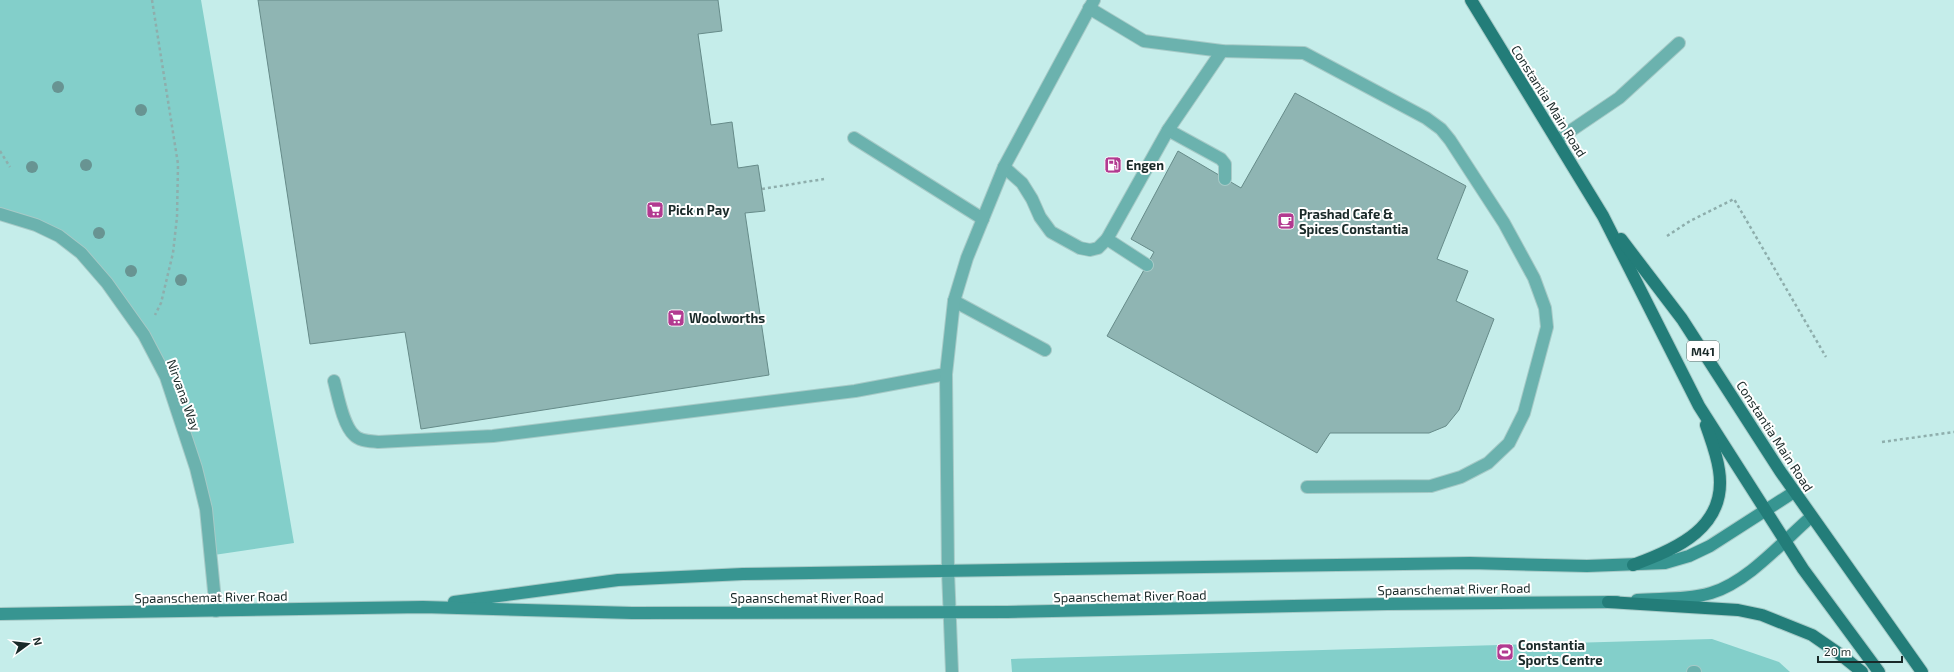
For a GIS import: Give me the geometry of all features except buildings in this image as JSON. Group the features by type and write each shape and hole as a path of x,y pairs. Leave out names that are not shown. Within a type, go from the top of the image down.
{"main road":[{"name":"Constantia Main Road","path":"1471,0 1603,216 1699,406 1802,569 1879,672"},
{"name":"Constantia Main Road","path":"1603,216 1682,319 1794,492 1922,672"},
{"path":"1632,565 1659,556 1685,542 1704,526 1714,510 1720,491 1719,470 1714,447 1699,406"},
{"name":"Spaanschemat River Road","path":"423,607 618,580 744,574 1470,563 1587,566 1665,563 1689,556 1710,546 1794,492"},
{"name":"Spaanschemat River Road","path":"0,614 423,607 632,613 949,612 1387,604 1608,602 1702,595 1722,589 1743,577 1811,517"},
{"path":"1608,602 1738,610 1762,615 1812,635 1862,672"}],"street":[{"path":"952,672 948,571 946,374 954,301 967,258 1004,167 1092,4 1144,41 1222,51 1304,53 1426,118 1441,129 1450,140 1504,223 1534,278 1545,308 1547,327 1524,413 1509,443 1488,463 1461,478 1431,486 1307,487"},
{"path":"1557,140 1619,98 1679,43"},
{"path":"1004,167 1022,182 1040,217 1051,232 1080,248 1090,250 1098,248 1107,239 1168,130 1222,51"},
{"path":"1168,130 1221,158 1225,164 1225,179"},
{"path":"854,138 982,219"},
{"name":"Nirvana Way","path":"0,214 42,228 59,236 81,253 107,283 144,335 166,376 196,468 206,509 216,611"},
{"path":"1107,239 1147,265"},
{"path":"954,301 1045,350"},
{"path":"334,381 347,426 354,436 363,440 378,442 501,435 855,391 946,374"}],"path":[{"path":"144,335 161,303 173,253 177,217 178,164 152,0"},
{"path":"0,151 10,167"},
{"path":"762,189 824,179"},
{"path":"1667,236 1690,220 1734,199 1826,357"},
{"path":"1882,442 1954,432"}],"shaded area":[{"path":"0,0 201,0 294,543 214,555 197,463 154,363 131,324 104,284 70,248 39,230 0,218"},
{"name":"Constantia Sports Centre","path":"1712,639 1779,662 1790,672 1012,672 1011,659"}],"place":[{"name":"Engen","path":"1113,165"},
{"name":"Pick n Pay","path":"655,210"},
{"name":"Prashad Cafe & Spices Constantia","path":"1286,221"},
{"name":"Woolworths","path":"676,318"},
{"name":"Constantia Sports Centre","path":"1505,652"}]}
